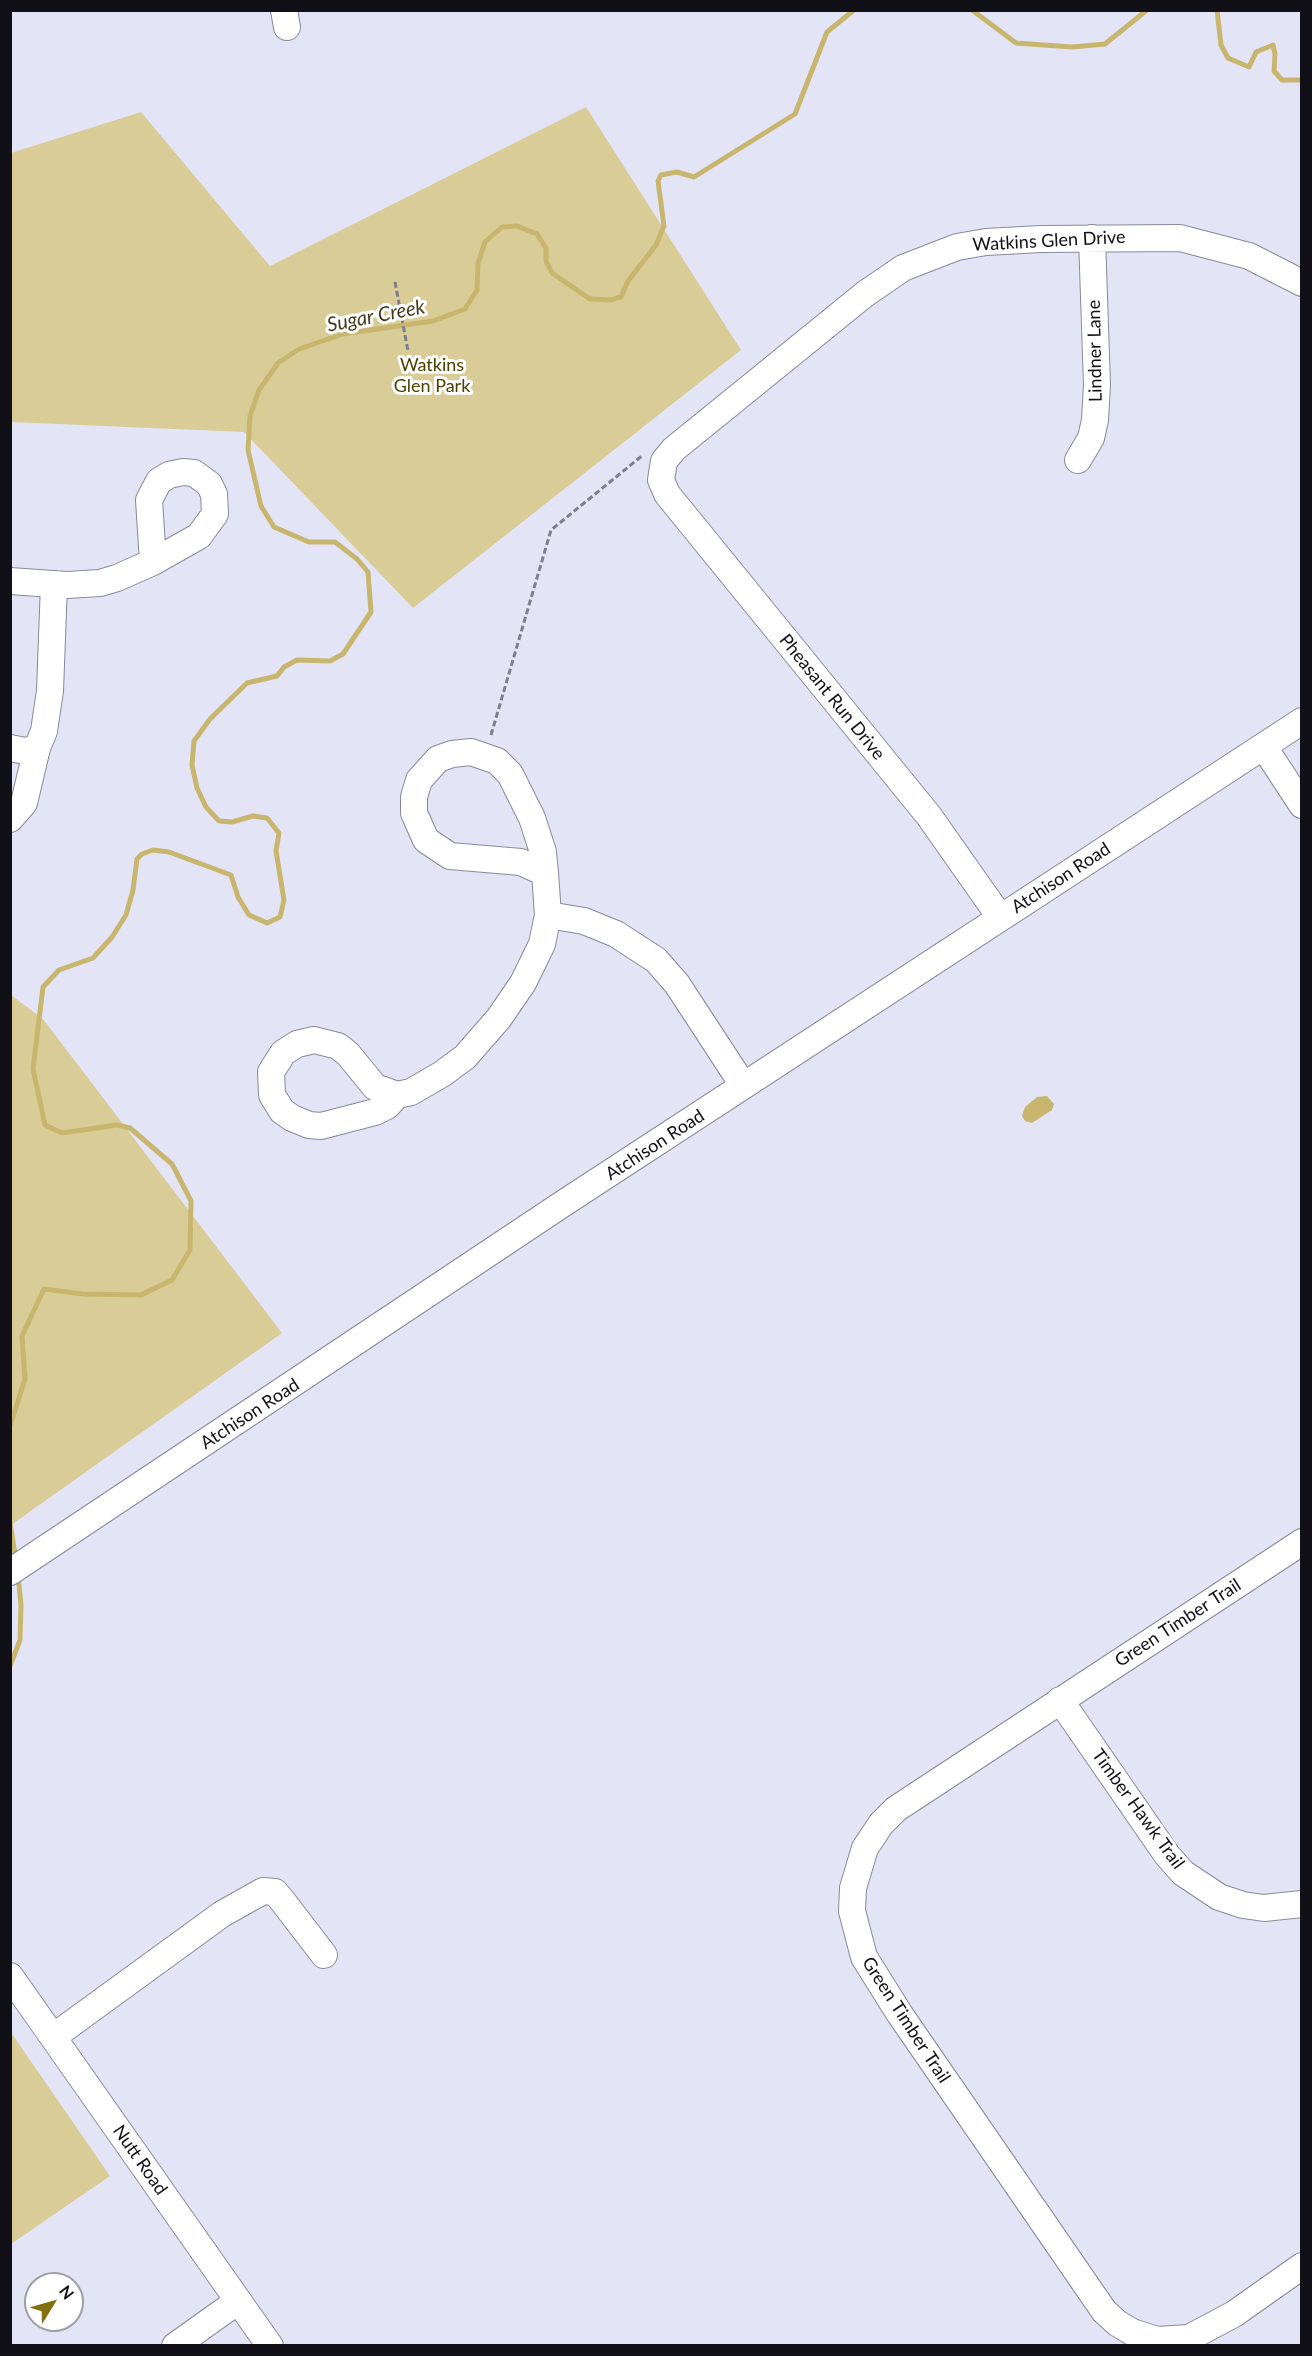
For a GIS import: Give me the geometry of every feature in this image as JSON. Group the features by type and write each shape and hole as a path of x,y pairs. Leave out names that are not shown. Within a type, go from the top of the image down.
{"street":[{"name":"Watkins Glen Drive","path":"661,480 664,461 674,449 818,330 903,268 957,247 986,242 1092,238 1180,238 1216,245 1260,261 1302,283"},
{"name":"Lindner Lane","path":"1078,460 1091,438 1095,420 1097,385 1092,238"},
{"name":"Pheasant Run Drive","path":"661,480 667,494 929,816 1000,918"},
{"path":"10,581 54,584 100,582 117,578 153,562"},
{"path":"10,819 24,803 37,748 44,731 50,691 54,584"},
{"name":"Atchison Road","path":"10,1572 743,1086 1302,721"},
{"path":"1264,747 1302,805"},
{"path":"10,748 25,752 37,748"},
{"path":"397,1095 375,1112 321,1126 309,1125 292,1119 282,1111 272,1095 271,1072 283,1053 297,1044 314,1040 327,1041 348,1054 375,1087 385,1093 397,1095 411,1092 442,1074 472,1050 523,983 542,944 548,915 545,873 543,852 532,818 510,774 497,761 486,755 471,752 452,754 438,759 427,769 419,780 414,797 414,813 418,827 426,840 450,856 520,862 545,873"},
{"path":"548,915 584,921 616,934 656,960 677,984 743,1086"},
{"name":"Green Timber Trail","path":"1302,1542 896,1809 881,1824 865,1848 854,1888 852,1911 864,1957 899,2013 1104,2311 1117,2323 1132,2332 1157,2340 1188,2338 1234,2314 1302,2266"},
{"name":"Timber Hawk Trail","path":"1060,1700 1167,1855 1183,1872 1210,1892 1243,1905 1263,1908 1302,1904"},
{"path":"53,2037 222,1914 263,1891 275,1892 324,1955"},
{"name":"Nutt Road","path":"10,1976 270,2346"},
{"path":"175,2346 238,2301"}],"path":[{"path":"395,282 408,351"},
{"path":"486,755 551,530 640,456 674,449"}],"green space":[{"name":"Watkins Glen Park","path":"586,107 741,350 413,608 244,432 11,422 11,153 141,112 270,266"},
{"path":"11,995 43,1019 282,1333 11,1525"},
{"path":"10,2031 110,2176 11,2244 10,2244"}],"shaded area":[{"path":"1047,1096 1054,1104 1052,1110 1032,1123 1025,1121 1022,1116 1025,1107 1037,1097"}],"waterway":[{"name":"Sugar Creek","path":"10,1426 25,1379 22,1336 44,1289 83,1294 141,1295 172,1280 190,1250 191,1201 172,1164 130,1128 117,1125 62,1133 45,1125 33,1069 43,987 59,970 93,958 112,937 126,915 133,890 137,859 142,854 153,850 169,852 231,875 238,897 249,915 267,923 280,917 284,900 276,851 279,833 267,818 253,816 232,822 219,821 206,807 197,788 192,765 194,741 210,719 247,683 277,676 284,667 297,660 330,661 343,654 371,612 368,572 357,559 335,542 309,542 274,527 261,506 248,450 250,416 259,390 278,363 299,349 343,334 433,321 465,309 477,290 478,263 485,242 502,227 517,226 537,234 546,248 546,261 552,273 590,299 610,300 621,297 628,281 656,245 664,226 658,181 661,175 677,172 694,177 795,114 827,32 854,10"},
{"name":"Sugar Creek","path":"972,10 1016,43 1072,47 1105,44 1147,10"},
{"path":"1217,10 1221,45 1228,58 1249,67 1256,52 1273,45 1274,71 1282,80 1302,80"},
{"name":"Sugar Creek","path":"10,1523 16,1560"},
{"name":"Sugar Creek","path":"10,1666 20,1640 21,1605 18,1575"}]}
